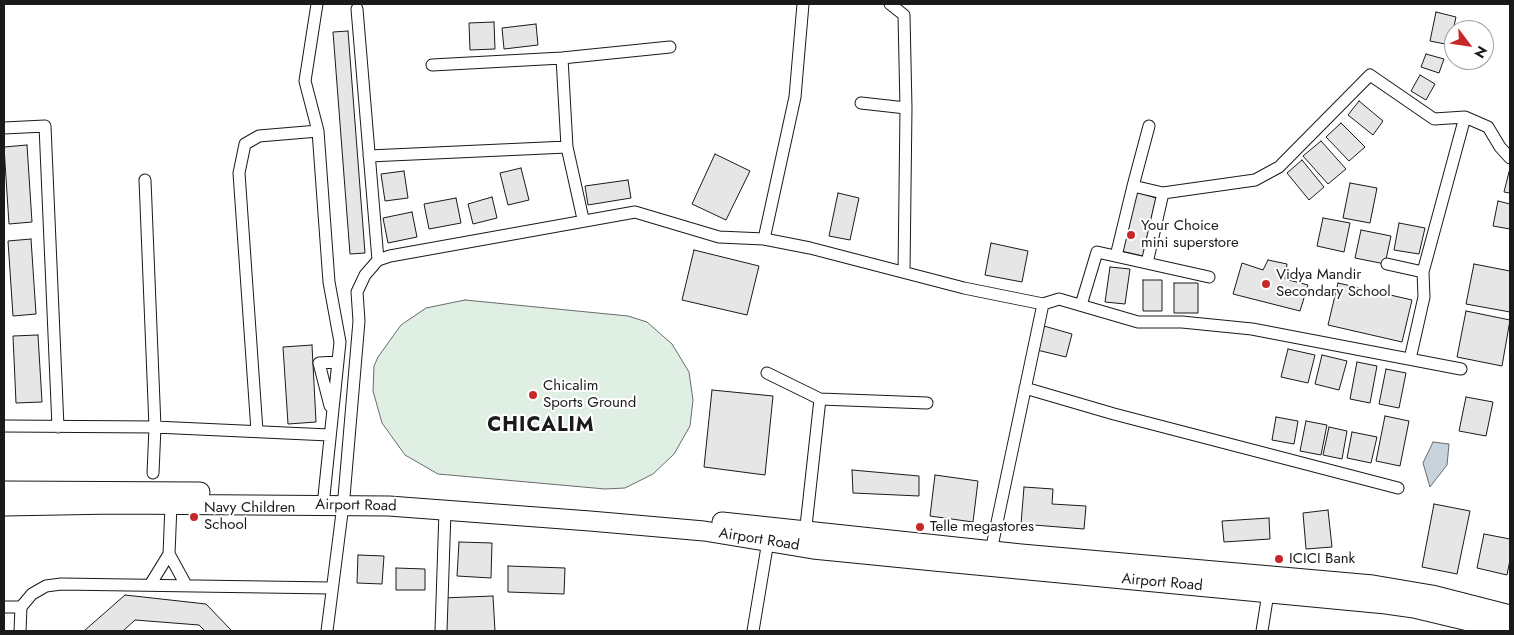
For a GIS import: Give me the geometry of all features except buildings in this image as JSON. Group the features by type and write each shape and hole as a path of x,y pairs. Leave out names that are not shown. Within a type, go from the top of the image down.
{"highway":[{"name":"Airport Road","path":"4,491 141,491 324,496 344,501 389,506 704,531 768,541 805,539 991,551 1270,584 1414,608 1510,631"},
{"name":"Airport Road","path":"4,506 344,501 639,514 1038,572 1270,584 1393,588 1469,603 1510,615"}],"street":[{"path":"317,4 305,81 318,131 329,282 340,342 324,496"},
{"path":"764,239 795,97 803,4"},
{"path":"890,4 904,15 906,108 904,272"},
{"path":"357,9 378,260"},
{"path":"432,65 562,58 670,47"},
{"path":"562,58 567,147 583,219"},
{"path":"1133,186 1163,193 1255,180 1280,167 1370,75 1434,119 1465,117 1488,128 1500,147 1510,158"},
{"path":"861,103 906,108"},
{"path":"1410,359 1424,297 1423,272 1465,117"},
{"path":"4,128 45,126 58,426"},
{"path":"1116,256 1149,126"},
{"path":"257,431 239,173 245,144 259,136 318,131"},
{"path":"369,156 567,147"},
{"path":"145,180 154,427 153,473"},
{"path":"1147,263 1163,193"},
{"path":"327,631 331,588 344,501 359,321 358,292 365,275 378,260 390,256 583,219 635,212 718,237 764,239 810,248 964,288 1043,304 1059,298 1138,322 1182,322 1252,329 1461,369"},
{"path":"1081,305 1097,252 1208,277"},
{"path":"1387,264 1423,272"},
{"path":"991,551 1043,304"},
{"path":"332,412 319,363 338,362"},
{"path":"767,373 820,399 927,403"},
{"path":"1025,388 1114,414 1398,488"},
{"path":"805,539 820,399"},
{"path":"4,426 154,427 329,435"},
{"path":"150,585 168,554 171,505"},
{"path":"441,631 445,511"},
{"path":"753,631 768,541"},
{"path":"168,554 186,585"},
{"path":"20,631 21,607 32,594 46,586 61,584 331,588"},
{"path":"1262,631 1270,584"},
{"path":"4,607 21,607"}],"green space":[{"name":"Chicalim Sports Ground","path":"465,300 628,316 647,322 672,344 689,372 693,400 690,426 674,454 653,474 625,488 605,489 438,474 405,455 382,423 373,391 374,366 378,357 401,325 426,308"}],"shaded area":[{"path":"1433,442 1449,444 1447,465 1430,487 1423,463"}],"place":[{"name":"Your Choice mini superstore","path":"1131,235"},
{"name":"Vidya Mandir Secondary School","path":"1266,284"},
{"name":"Chicalim Sports Ground","path":"533,395"},
{"name":"Navy Children School","path":"194,517"},
{"name":"Telle megastores","path":"920,527"},
{"name":"ICICI Bank","path":"1279,559"}],"district":[{"name":"CHICALIM","path":"541,426"}]}
